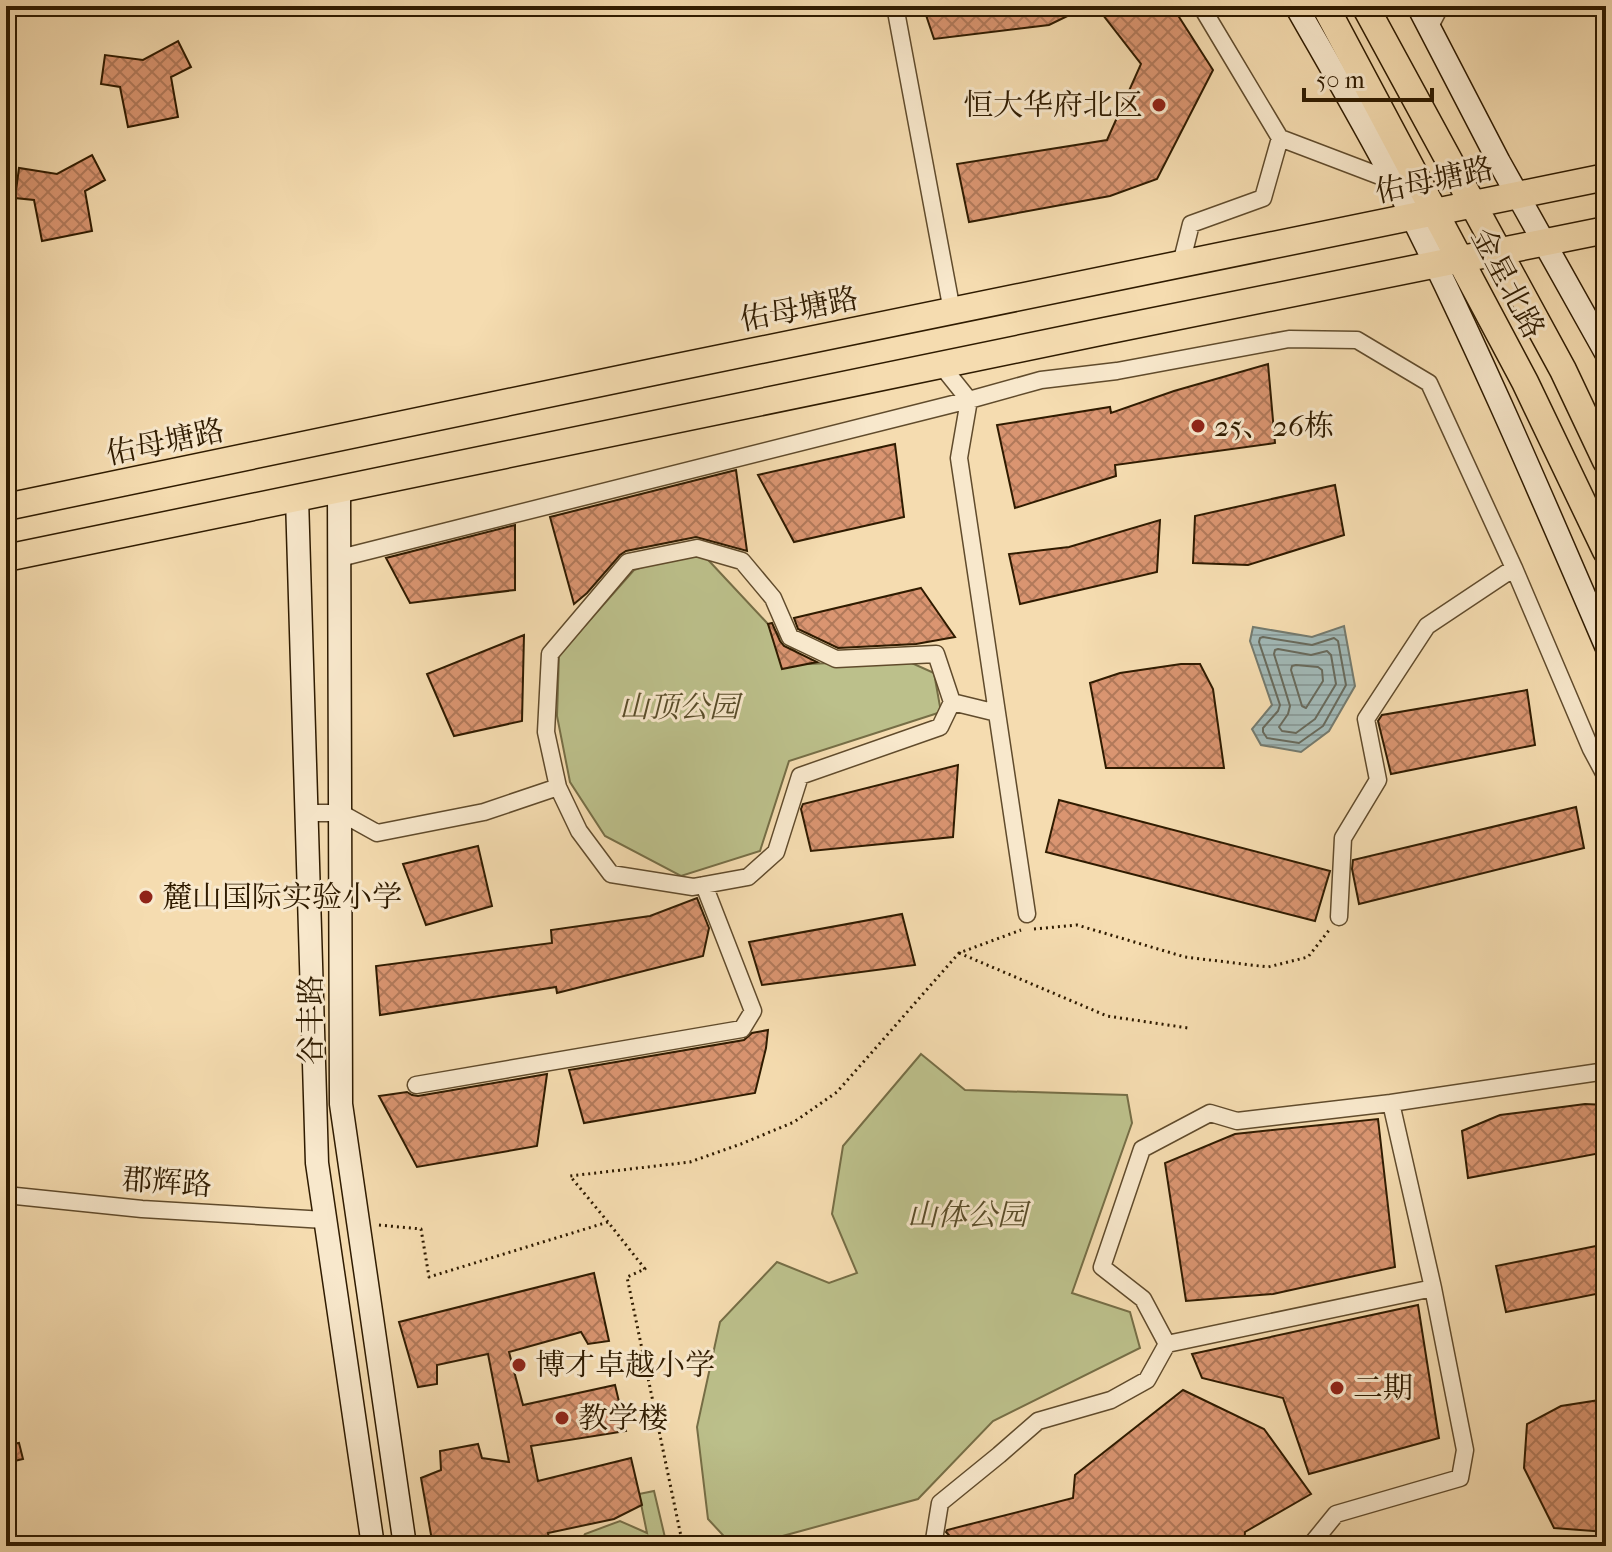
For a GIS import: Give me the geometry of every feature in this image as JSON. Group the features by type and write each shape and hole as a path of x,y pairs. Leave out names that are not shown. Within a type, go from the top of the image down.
{"main road":[{"name":"金星北路","path":"1325,6 1447,262 1525,382 1606,551"},
{"name":"金星北路","path":"1365,6 1563,370 1606,461"},
{"name":"佑母塘路","path":"6,507 1606,177"},
{"path":"6,558 1606,230"}],"street":[{"path":"895,6 952,311"},
{"path":"1201,6 1280,138 1393,181"},
{"path":"1296,6 1393,181 1423,215"},
{"path":"1418,6 1518,196 1606,353"},
{"path":"1430,26 1443,6"},
{"path":"1181,264 1191,224 1263,198 1280,138"},
{"path":"1447,262 1517,440 1606,646"},
{"path":"340,558 1041,380 1117,371 1289,339 1357,340 1429,383 1606,777"},
{"path":"941,365 969,400 959,458 1024,922"},
{"name":"谷丰路","path":"339,490 341,1104 405,1546"},
{"name":"谷丰路","path":"297,498 317,1163 373,1546"},
{"path":"697,548 742,561 773,598 790,637 836,659 936,654 952,702 940,727 800,776 776,852 748,877 693,887 611,874 579,831 558,787 546,732 550,654 628,562 697,548"},
{"path":"1339,917 1343,838 1378,780 1366,719 1427,626 1514,568"},
{"path":"952,702 997,713"},
{"path":"307,813 341,813 377,833 484,812 558,787"},
{"path":"416,1085 742,1029 753,1011 704,885"},
{"path":"1167,1344 1143,1299 1102,1267 1142,1149 1210,1113 1237,1121 1391,1103 1606,1071"},
{"path":"1310,1546 1336,1514 1460,1478 1465,1450 1433,1288 1391,1103"},
{"name":"郡辉路","path":"6,1195 142,1209 325,1220"},
{"path":"933,1546 940,1503 1038,1421 1111,1400 1147,1380 1167,1344 1433,1288"},
{"path":"1600,1546 1606,1545"}],"path":[{"path":"683,1546 627,1277 645,1269 570,1176 690,1162 794,1122 837,1092 959,953 1024,922 1077,925 1185,957 1268,967 1308,957 1339,917"},
{"path":"959,953 1107,1016 1188,1028"},
{"path":"358,1222 421,1229 429,1277 608,1222"}],"green space":[{"name":"山顶公园","path":"697,548 808,664 905,660 934,673 941,712 789,761 760,851 681,876 605,836 570,782 557,716 559,655 634,570"},
{"name":"山体公园","path":"921,1054 965,1090 1127,1095 1132,1123 1072,1293 1130,1312 1140,1348 993,1421 918,1499 746,1546 733,1546 708,1519 697,1427 720,1322 777,1262 829,1283 857,1273 832,1214 843,1146"},
{"path":"654,1491 667,1546 578,1546 585,1534 620,1521 647,1533 639,1494"}],"water":[{"path":"1344,626 1355,686 1329,731 1301,752 1261,745 1252,729 1272,705 1250,641 1253,627 1312,637"}],"building":[{"name":"恒大华府北区","path":"923,6 1088,6 1049,25 934,39"},
{"name":"恒大华府北区","path":"1096,6 1172,6 1213,70 1157,179 1110,196 969,222 957,164 1107,140 1141,64"},
{"path":"178,41 191,67 171,77 178,117 128,127 120,87 101,84 105,55 143,60"},
{"path":"92,155 105,180 85,191 92,231 42,241 34,200 15,198 19,168 57,174"},
{"path":"1268,364 1275,443 1115,465 1116,476 1015,508 997,425 1110,407 1111,413"},
{"path":"895,444 904,517 794,542 758,475"},
{"path":"736,470 747,551 696,537 626,551 574,604 550,517"},
{"path":"1335,485 1344,535 1248,565 1193,563 1195,516"},
{"path":"1160,520 1157,572 1020,604 1009,554 1069,547"},
{"path":"515,525 515,590 410,603 386,558"},
{"path":"921,588 955,637 916,644 838,648 798,629 794,618"},
{"path":"772,623 784,646 817,662 782,669 768,624"},
{"path":"524,635 522,721 454,736 427,674"},
{"path":"1200,664 1213,689 1224,768 1106,768 1090,683 1120,673"},
{"path":"1527,690 1535,745 1391,774 1378,721 1382,715"},
{"path":"958,765 953,837 811,851 801,809 803,804"},
{"path":"1059,800 1330,871 1315,921 1046,852"},
{"path":"1576,807 1584,848 1359,904 1353,860"},
{"path":"478,846 492,906 426,925 403,864"},
{"path":"697,898 709,928 703,956 557,993 556,987 380,1015 376,966 552,943 551,930 650,916"},
{"path":"902,914 915,965 762,985 749,942"},
{"path":"768,1030 755,1093 584,1123 569,1070 744,1040 752,1033"},
{"path":"547,1074 537,1146 417,1167 379,1096 407,1092 418,1096"},
{"path":"1585,1104 1606,1105 1606,1152 1468,1178 1462,1131 1500,1115"},
{"path":"1378,1119 1395,1267 1273,1294 1186,1301 1165,1163 1235,1134"},
{"path":"1606,1244 1606,1292 1506,1312 1496,1266"},
{"name":"教学楼","path":"594,1273 609,1341 588,1344 581,1332 509,1352 523,1405 615,1385 626,1431 531,1446 538,1481 631,1458 642,1505 614,1519 548,1533 550,1546 529,1546 527,1537 479,1546 433,1546 421,1478 441,1470 440,1451 478,1444 482,1458 509,1462 488,1354 437,1365 437,1384 418,1387 399,1322"},
{"name":"二期","path":"1418,1305 1439,1438 1309,1474 1283,1398 1202,1378 1192,1354"},
{"path":"1183,1390 1264,1429 1311,1494 1245,1532 1244,1546 959,1546 946,1532 1073,1498 1075,1475"},
{"path":"1606,1399 1606,1532 1554,1528 1524,1468 1527,1424 1561,1406"},
{"path":"19,1443 23,1459 6,1463 6,1445"}],"place":[{"name":"恒大华府北区","path":"1159,105"},
{"name":"25、26栋","path":"1198,426"},
{"name":"麓山国际实验小学","path":"146,897"},
{"name":"博才卓越小学","path":"519,1365"},
{"name":"二期","path":"1337,1388"},
{"name":"教学楼","path":"562,1418"}]}
